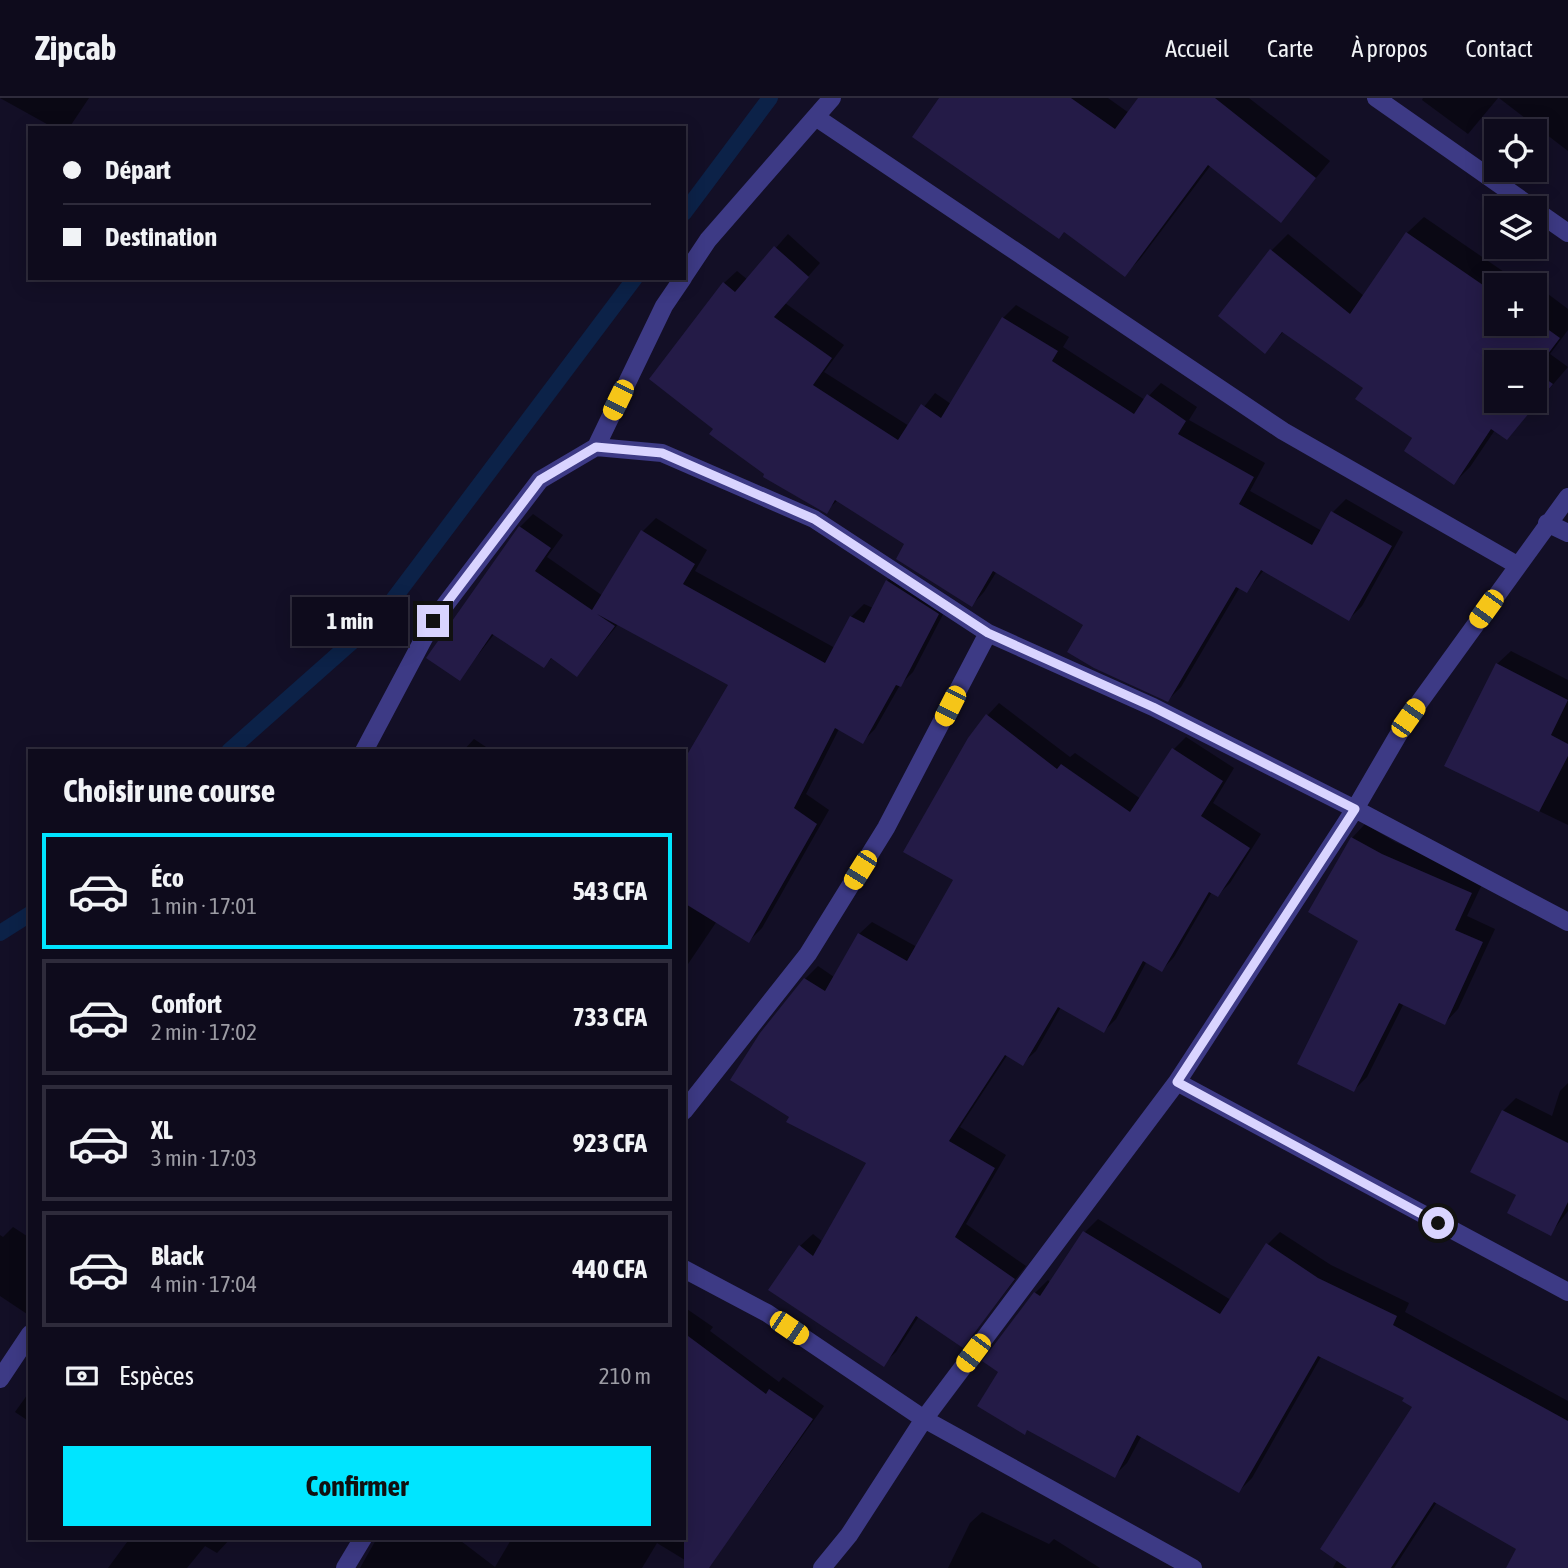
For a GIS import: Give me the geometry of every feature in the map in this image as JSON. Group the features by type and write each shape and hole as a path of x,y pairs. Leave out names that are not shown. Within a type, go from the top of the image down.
{"street":[{"path":"686,273 709,240 832,98"},
{"path":"1376,98 1515,196"},
{"path":"817,118 1283,431 1517,565"},
{"path":"1547,218 1568,233"},
{"path":"365,749 433,621 540,480 596,447 664,306 681,280"},
{"path":"596,447 662,453 814,519 988,633 1153,707 1355,809 1568,922"},
{"path":"822,1568 849,1535 924,1419 1177,1082 1355,809 1408,718 1568,496"},
{"path":"1547,523 1568,533"},
{"path":"686,1108 808,954 886,828 988,633"},
{"path":"1177,1082 1568,1292"},
{"path":"686,1270 767,1313 924,1419 1193,1568"},
{"path":"0,1379 28,1337"},
{"path":"345,1568 362,1540"}],"building":[{"path":"939,98 1071,98 1115,129 1138,98 1215,98 1316,178 1281,223 1208,165 1125,277 1064,232 1059,239 912,137"},
{"path":"1406,232 1484,286 1484,336 1547,336 1547,329 1560,338 1547,355 1547,350 1484,350 1484,413 1529,413 1507,440 1491,429 1454,485 1404,451 1412,438 1355,399 1363,388 1282,332 1265,354 1218,316 1270,249 1350,314"},
{"path":"774,246 809,277 774,317 832,358 813,385 898,440 921,404 941,418 1002,317 1058,351 1052,361 1134,414 1147,394 1186,421 1178,434 1254,477 1239,504 1312,545 1331,511 1392,546 1349,621 1261,570 1247,593 1236,587 1168,702 1094,668 1067,652 1083,625 993,571 972,607 896,559 904,544 835,500 827,514 763,477 764,474 709,434 713,429 649,379 723,282 735,292"},
{"path":"1547,380 1553,384 1547,391"},
{"path":"519,526 551,548 535,571 592,610 641,530 695,564 683,584 825,663 850,616 864,623 886,580 939,614 901,687 896,685 863,744 835,728 794,808 817,824 749,943 686,904 686,757 728,685 597,614 615,626 577,677 551,658 544,668 492,634 460,681 426,658"},
{"path":"1496,663 1568,700 1551,735 1568,744 1568,756 1539,812 1444,766"},
{"path":"986,714 1057,769 1061,764 1130,812 1172,748 1223,781 1201,816 1250,848 1218,897 1209,892 1162,972 1143,961 1104,1033 1058,1007 1023,1066 1005,1055 949,1141 995,1168 955,1237 1015,1279 963,1348 916,1316 884,1367 768,1290 799,1245 813,1256 866,1163 786,1122 789,1117 730,1080 760,1033 804,978 825,991 858,933 907,961 953,880 903,852 968,738"},
{"path":"1351,837 1382,854 1472,893 1455,930 1483,942 1445,1025 1399,1003 1354,1092 1297,1064 1358,941 1308,912"},
{"path":"1502,1110 1568,1143 1568,1202 1551,1236 1507,1213 1516,1195 1470,1172"},
{"path":"1083,1231 1220,1314 1266,1243 1318,1278 1397,1316 1393,1325 1568,1421 1568,1568 1506,1568 1516,1549 1434,1502 1391,1568 1347,1568 1320,1549 1412,1407 1402,1401 1404,1398 1318,1356 1239,1493 1137,1435 1115,1478 1027,1430 1025,1435 977,1406 998,1372 982,1361 1034,1292 1040,1296"},
{"path":"686,1334 766,1394 769,1389 813,1419 709,1568 684,1568"}],"waterway":[{"path":"686,210 770,98"},
{"path":"231,749 380,617 633,280"},
{"path":"0,933 28,915"}],"route":[{"path":"433,621 540,480 596,447 662,453 814,519 988,633 1153,707 1355,809 1177,1082 1438,1223"}]}
